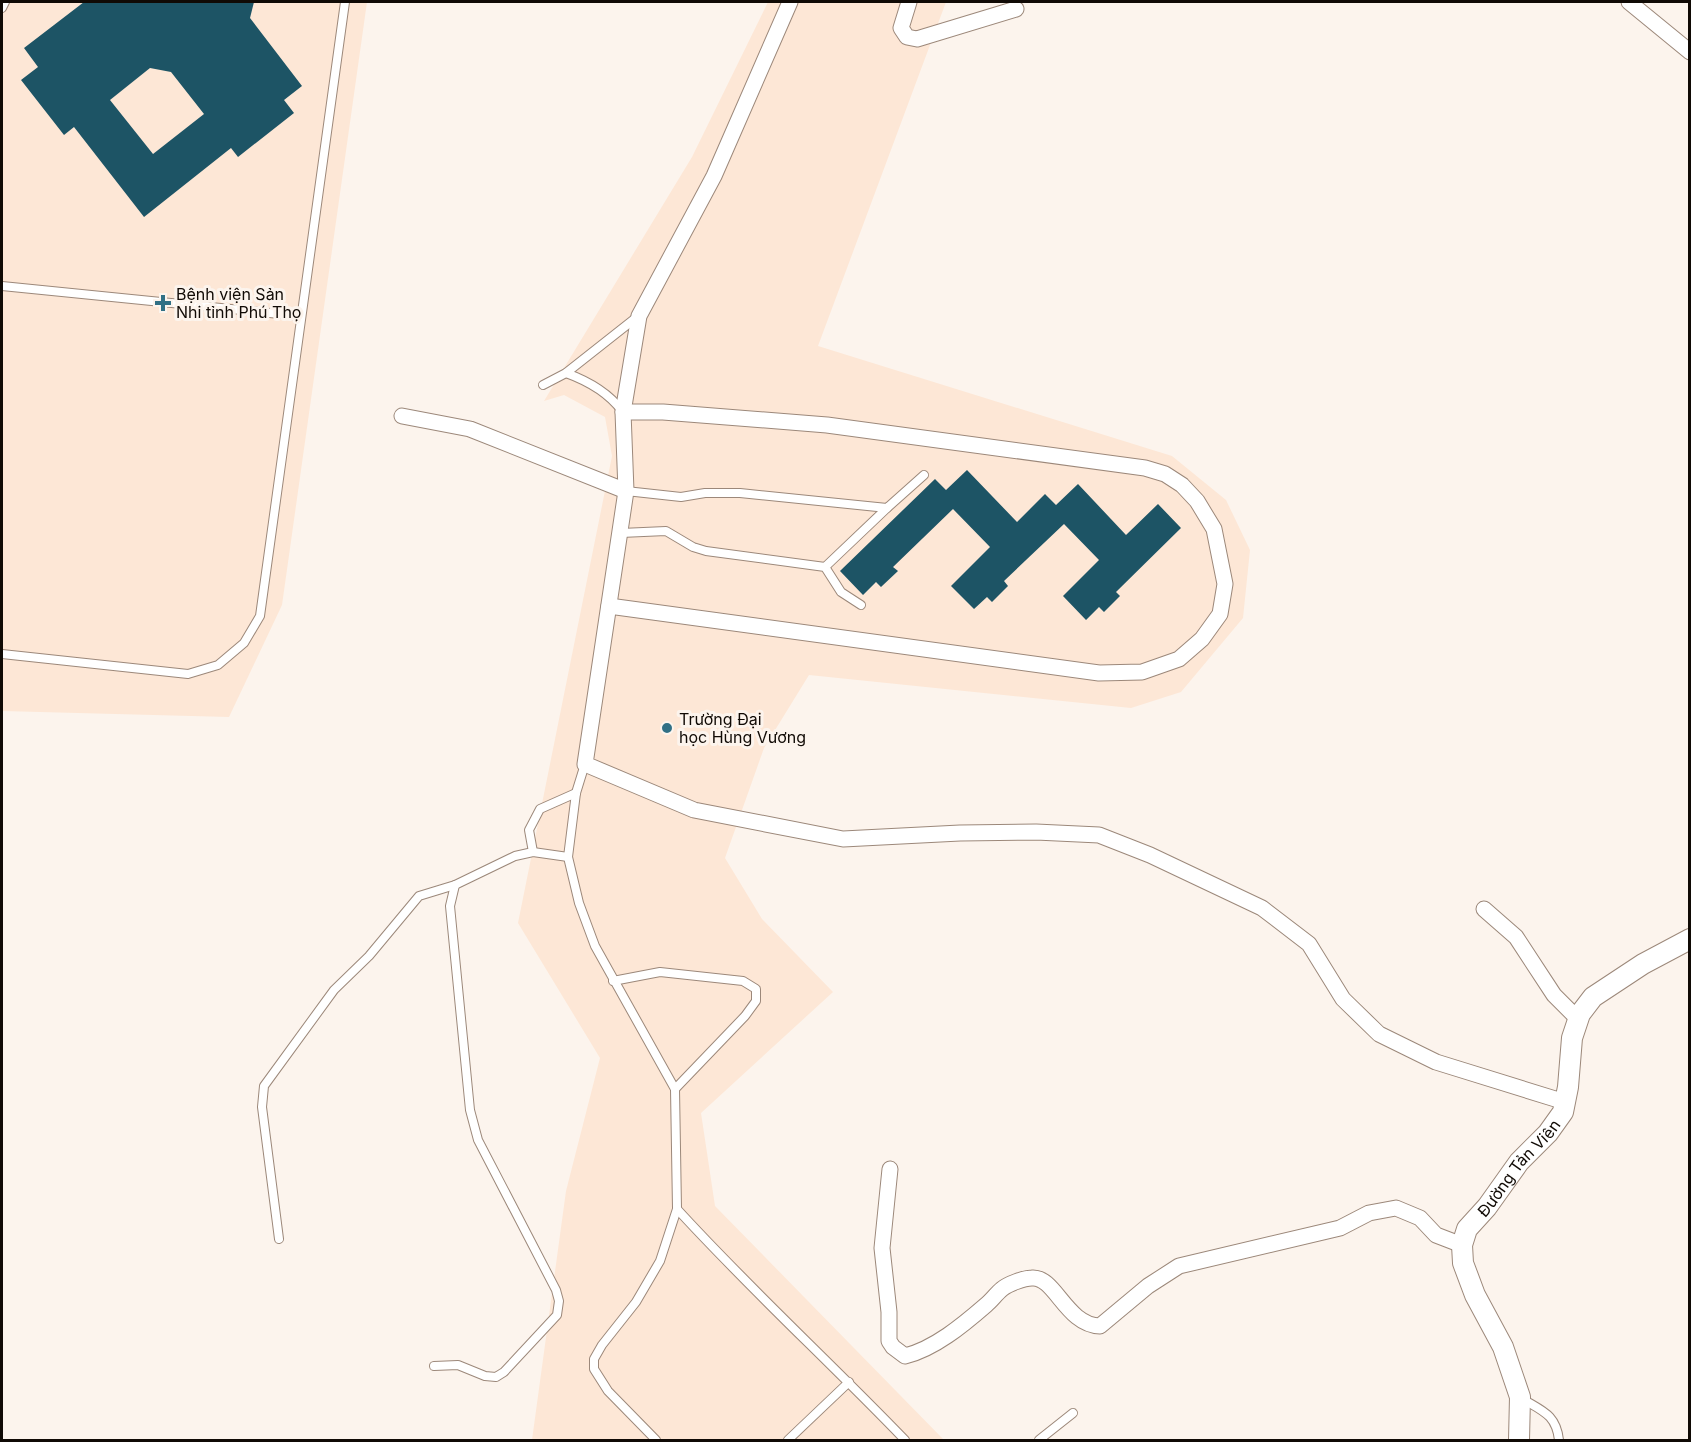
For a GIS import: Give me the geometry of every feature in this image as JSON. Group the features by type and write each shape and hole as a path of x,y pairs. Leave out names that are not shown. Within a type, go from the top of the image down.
{"street":[{"path":"790,2 714,176 639,316 623,412 626,491 585,764 694,810 843,839 960,833 1036,832 1099,835 1149,855 1262,908 1309,944 1343,999 1379,1034 1436,1062 1565,1102"},
{"path":"909,2 901,28 907,37 917,39 1016,9"},
{"path":"1629,2 1689,52"},
{"path":"609,606 1099,673 1142,672 1179,659 1202,639 1220,614 1225,584 1214,529 1197,501 1182,485 1165,474 1145,468 827,425 663,412 623,412"},
{"path":"402,416 470,429 626,491"},
{"path":"1484,909 1516,937 1554,995 1578,1019"},
{"name":"Đường Tản Viên","path":"1461,1245 1467,1229 1487,1208 1519,1162 1548,1133 1563,1112 1572,1038 1580,1014 1593,997 1644,964 1689,939"},
{"path":"890,1169 882,1248 889,1312 889,1341 904,1356 920,1352 946,1336 987,1305 1004,1287 1033,1277 1042,1280 1057,1293 1073,1315 1092,1325 1100,1326 1148,1286 1179,1266 1340,1228 1369,1213 1396,1208 1420,1218 1436,1235 1461,1245 1463,1263 1475,1295 1503,1347 1520,1397 1519,1440"}],"lane":[{"path":"2,8 5,2"},
{"path":"2,654 188,674 218,665 244,643 260,616 345,2"},
{"path":"2,286 300,316"},
{"path":"543,386 567,373 639,316"},
{"path":"567,373 585,380 613,399 623,412"},
{"path":"825,567 924,475"},
{"path":"626,491 681,497 705,493 740,493 887,508"},
{"path":"621,532 666,531 693,548 706,551 825,567 841,592 861,605"},
{"path":"585,764 576,793 568,857 579,903 594,946 675,1089 677,1209 660,1261 636,1302 602,1345 594,1359 594,1368 608,1391 656,1440"},
{"path":"533,852 529,830 540,809 576,793"},
{"path":"279,1239 262,1107 264,1086 334,990 369,956 419,896 456,885 515,856 533,852 568,857"},
{"path":"434,1366 458,1365 485,1376 496,1377 504,1372 557,1315 559,1301 556,1290 478,1140 470,1110 450,906 456,885"},
{"path":"613,981 660,972 743,981 756,989 756,1001 745,1016 675,1089"},
{"path":"677,1209 904,1440"},
{"path":"792,1439 849,1382"},
{"path":"1520,1397 1553,1418 1559,1440"},
{"path":"1039,1440 1073,1413"}],"shaded area":[{"name":"Bệnh viện Sản Nhi tỉnh Phú Thọ","path":"2,2 367,2 282,605 229,717 2,711"},
{"name":"Trường Đại học Hùng Vương","path":"768,2 946,2 818,346 1172,456 1226,500 1250,550 1243,618 1181,692 1131,708 809,675 764,748 725,858 762,919 833,992 701,1113 715,1206 944,1440 532,1440 566,1191 600,1058 518,923 612,456 605,417 564,395 544,401 692,157"}],"building":[{"path":"84,2 254,2 250,18 302,86 284,100 294,113 238,157 231,148 144,217 74,127 64,135 21,80 38,67 24,48","holes":["150,68 171,72 204,114 153,154 110,100"]},
{"path":"967,470 1017,522 1045,494 1056,505 1078,484 1126,535 1158,504 1181,528 1116,592 1120,596 1104,612 1099,607 1086,620 1063,596 1099,560 1064,524 1004,581 1008,586 992,602 987,597 974,609 951,586 990,547 953,509 893,567 898,571 881,587 876,582 863,595 840,571 935,479 946,490"}],"place":[{"name":"Bệnh viện Sản Nhi tỉnh Phú Thọ","path":"163,303"},
{"name":"Trường Đại học Hùng Vương","path":"667,728"}]}
